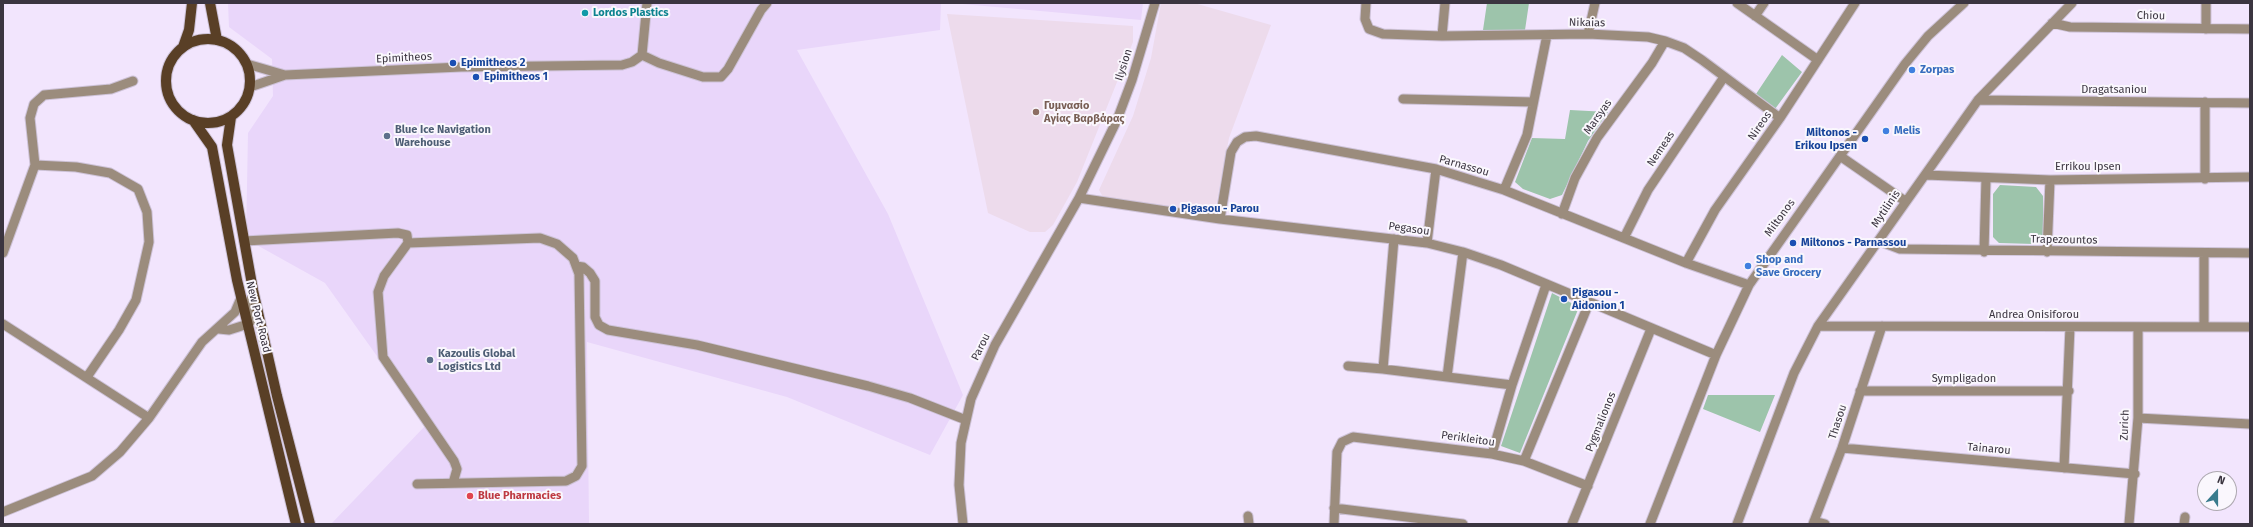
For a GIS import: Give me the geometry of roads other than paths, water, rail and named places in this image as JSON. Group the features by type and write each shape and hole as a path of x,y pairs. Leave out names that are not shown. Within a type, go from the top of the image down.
{"main road":[{"path":"183,47 189,30 192,3"},
{"path":"210,3 217,40"},
{"path":"199,40 217,40 229,45 240,53 247,64 250,76 250,87 246,99 240,109 231,116 219,122 206,123 193,120 182,114 173,104 167,93 166,80 168,67 174,56 183,47 199,40"},
{"name":"New Port Road","path":"231,116 227,145 253,290 277,396 310,524"},
{"name":"New Port Road","path":"193,120 212,147 241,298 296,524"}],"street":[{"path":"647,3 642,55 659,63 703,77 721,77 728,69 761,10 767,3"},
{"name":"Ilysion","path":"1079,198 1117,120 1132,80 1155,3"},
{"name":"Nikaias","path":"1366,3 1365,19 1369,29 1383,34 1442,36 1588,34 1648,37 1664,41 1684,48 1780,118"},
{"path":"1442,36 1445,3"},
{"path":"1588,34 1595,3"},
{"path":"1738,3 1818,60"},
{"path":"1755,16 1764,3"},
{"name":"Nireos","path":"1686,263 1714,210 1780,118 1855,3"},
{"name":"Miltonos","path":"1650,524 1716,355 1749,285 1905,64 1928,36 1964,3"},
{"name":"Mytilinis","path":"1737,524 1794,373 1818,326 1879,241 1905,201 1926,175 1978,100 2072,3"},
{"path":"2206,3 2206,29"},
{"name":"Chiou","path":"2052,23 2070,27 2250,29"},
{"path":"1504,190 1527,136 1547,35"},
{"name":"Marsyas","path":"1562,214 1575,178 1597,138 1652,63 1664,41"},
{"name":"Epimitheos","path":"285,75 461,67 622,66 642,55"},
{"path":"247,64 285,75"},
{"path":"250,87 285,75"},
{"name":"Nemeas","path":"1624,238 1648,190 1724,77"},
{"path":"3,253 35,165 30,118 34,104 44,95 111,89 133,81"},
{"path":"1403,100 1533,102"},
{"name":"Dragatsaniou","path":"1978,100 2250,103"},
{"path":"2205,102 2205,179"},
{"name":"Parnassou","path":"1220,219 1231,152 1237,142 1245,137 1256,136 1436,169 1504,190 1686,263 1749,285"},
{"path":"1840,156 1905,201"},
{"path":"35,165 76,168 110,174 138,189 147,212 149,242 136,300 119,330 87,377"},
{"path":"1427,243 1436,169"},
{"name":"Errikou Ipsen","path":"1926,175 2050,180 2205,179 2250,177"},
{"path":"1984,252 1986,178"},
{"path":"2047,252 2050,180"},
{"name":"Pegasou","path":"1079,198 1220,219 1427,243 1463,252 1501,265 1716,355"},
{"name":"Parou","path":"963,524 959,485 961,443 971,398 995,345 1079,198"},
{"path":"244,242 398,233 407,235 408,243 388,270 378,292 383,357 454,461 457,470 453,483"},
{"path":"408,243 540,238 558,244 573,258 579,274 582,466 576,476 566,481 417,484"},
{"path":"1384,369 1394,239"},
{"name":"Trapezountos","path":"1879,241 1900,249 1984,252 2250,253"},
{"path":"1447,377 1463,252"},
{"path":"2204,254 2204,327"},
{"path":"576,266 583,267 590,273 595,281 595,317 599,325 608,330 697,345 868,386 910,398 966,420"},
{"path":"1492,454 1512,385 1546,285"},
{"path":"219,329 228,330 248,324 252,320 251,301 253,290"},
{"path":"3,512 92,476 120,452 149,418 202,342 219,329 235,312 241,298"},
{"path":"1524,461 1589,303"},
{"path":"3,324 149,418"},
{"name":"Andrea Onisiforou","path":"1818,326 2250,327"},
{"name":"Thasou","path":"1814,523 1842,448 1882,326"},
{"path":"2064,468 2069,391 2070,327"},
{"name":"Zurich","path":"2130,524 2135,474 2138,418 2138,327"},
{"name":"Pygmalionos","path":"1572,524 1651,328"},
{"path":"1348,366 1512,385"},
{"name":"Sympligadon","path":"1860,391 2069,391"},
{"path":"2138,418 2250,424"},
{"name":"Perikleitou","path":"1334,508 1337,452 1342,442 1353,437 1492,454 1524,461 1588,486"},
{"name":"Tainarou","path":"1842,448 2135,474"},
{"path":"1334,524 1334,508 1429,522 1463,524"},
{"path":"1814,523 1825,524"}],"place":[{"name":"Lordos Plastics","path":"585,13"},
{"name":"Epimitheos 2","path":"453,63"},
{"name":"Zorpas","path":"1912,70"},
{"name":"Epimitheos 1","path":"476,77"},
{"name":"Γυμνασίο Αγίας Βαρβάρας","path":"1036,112"},
{"name":"Melis","path":"1886,131"},
{"name":"Blue Ice Navigation Warehouse","path":"387,136"},
{"name":"Miltonos - Erikou Ipsen","path":"1865,139"},
{"name":"Pigasou - Parou","path":"1173,209"},
{"name":"Miltonos - Parnassou","path":"1793,243"},
{"name":"Shop and Save Grocery","path":"1748,266"},
{"name":"Pigasou - Aidonion 1","path":"1564,299"},
{"name":"Kazoulis Global Logistics Ltd","path":"430,360"},
{"name":"Blue Pharmacies","path":"470,496"}]}
